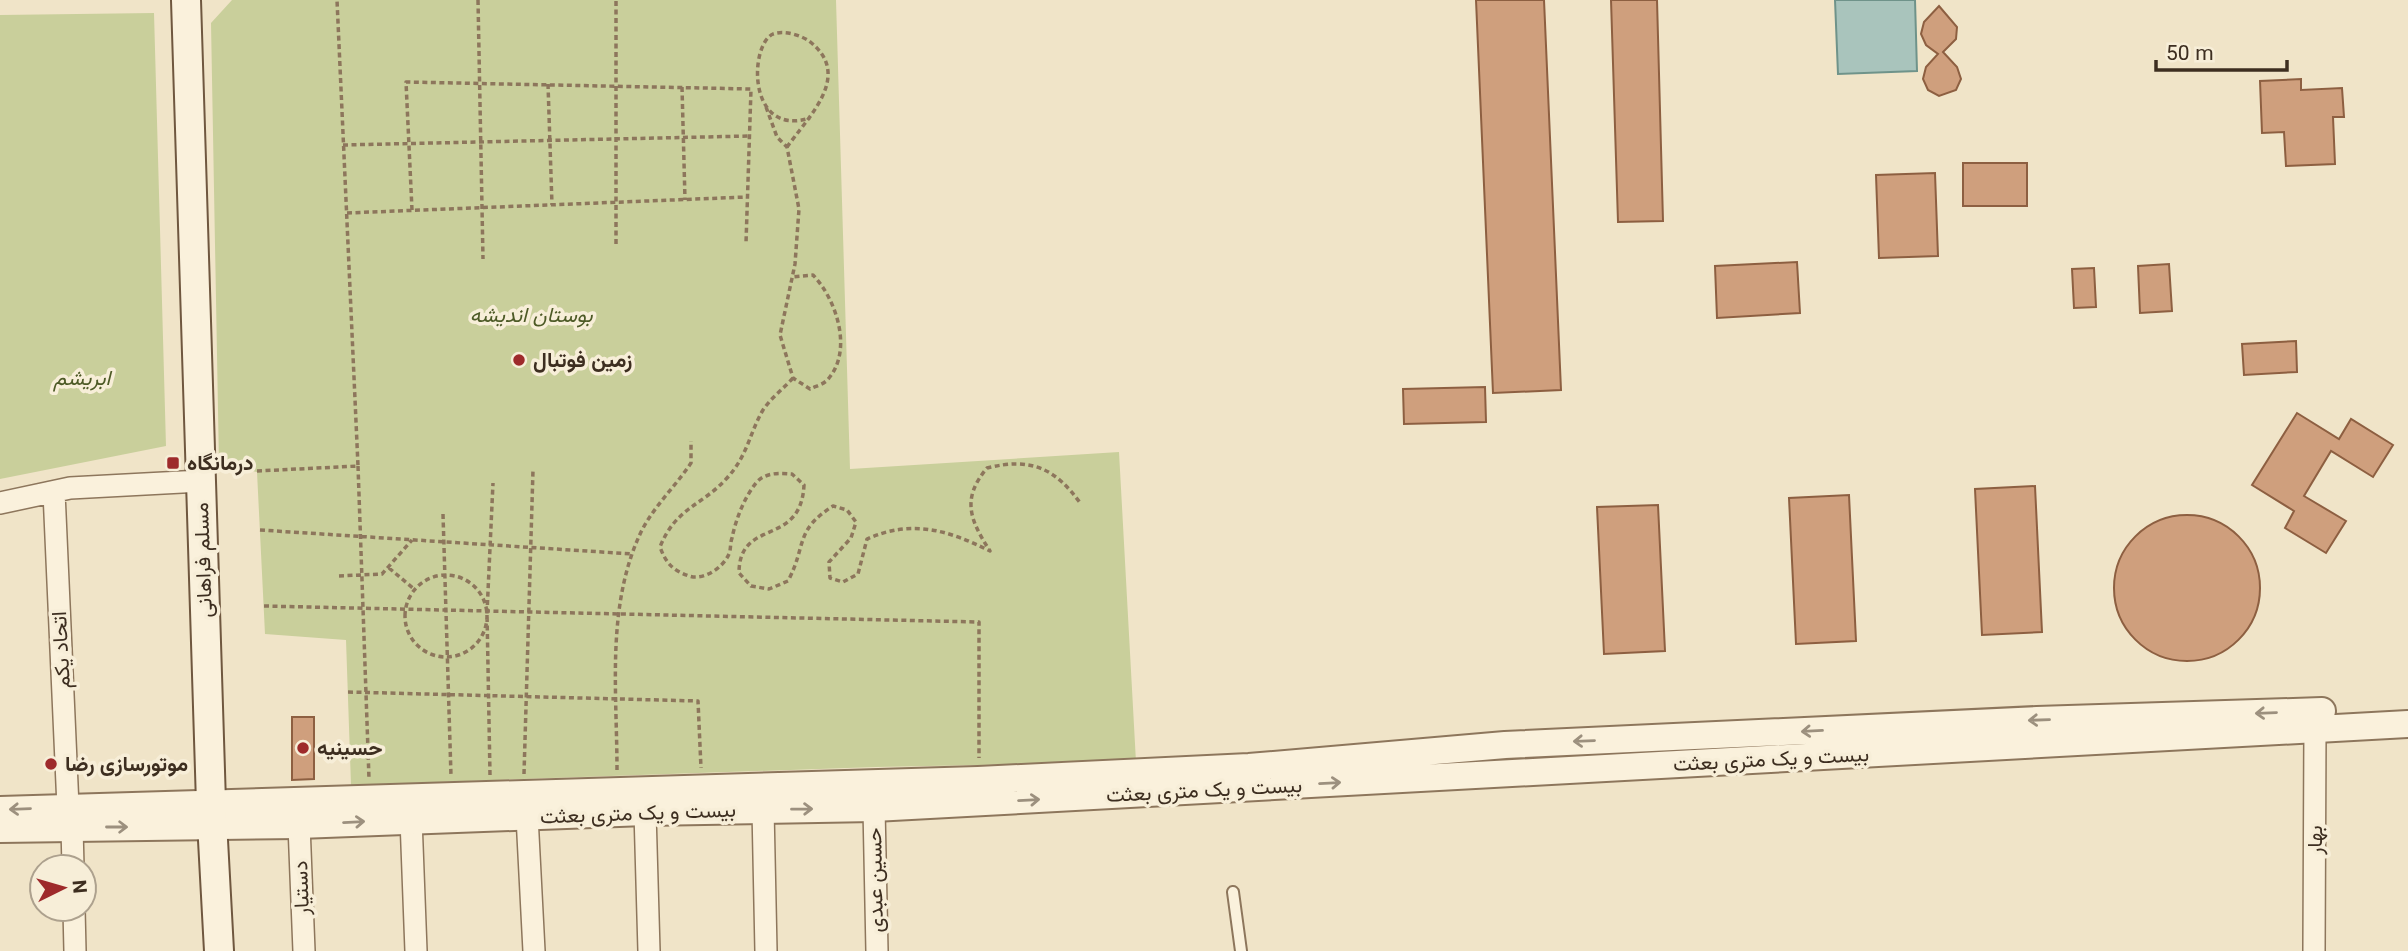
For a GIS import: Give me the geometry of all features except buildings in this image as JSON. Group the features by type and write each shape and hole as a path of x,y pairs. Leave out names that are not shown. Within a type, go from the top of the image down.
{"main road":[{"name":"مسلم فراهانی","path":"186,0 211,815 219,951"}],"street":[{"path":"0,503 54,492 201,481"},
{"name":"اتحاد یکم","path":"54,492 72,853"},
{"name":"بیست و یک متری بعثت","path":"0,810 70,817 526,805 1249,767 1518,744 2023,721 2408,709"},
{"name":"بیست و یک متری بعثت","path":"211,815 299,825 411,819 526,805 645,812 874,808 2408,724"},
{"name":"بهار","path":"2314,951 2315,729"},
{"path":"526,805 534,951"},
{"name":"حسین عبدی","path":"874,808 877,951"},
{"path":"763,809 766,951"},
{"path":"645,812 649,951"},
{"name":"بیست و یک متری بعثت","path":"0,829 70,817"},
{"path":"411,819 416,951"},
{"name":"دستیار","path":"299,825 304,951"},
{"path":"74,923 75,951"}],"lane":[{"path":"1233,892 1241,951"}],"path":[{"path":"337,0 369,784"},
{"path":"478,0 483,259"},
{"path":"616,0 616,244"},
{"path":"787,147 820,107 827,86 827,67 814,47 793,34 775,33 766,40 759,54 758,88 778,137 787,147 799,209 792,277 780,335 793,378 810,389 828,381 837,365 839,345 833,302 813,275 792,277"},
{"path":"412,211 406,82 751,89 746,243"},
{"path":"548,85 552,205"},
{"path":"682,87 685,200"},
{"path":"766,107 778,120 793,124 810,118"},
{"path":"343,145 750,136"},
{"path":"346,213 747,197"},
{"path":"793,378 761,413 749,448 726,480 681,512 667,527 660,547 666,563 678,572 694,578 711,573 719,566 729,554 738,518 747,497 758,480 773,473 792,474 804,485 803,499 796,515 781,528 749,543 739,556 739,573 751,586 769,589 788,581 800,554 803,531 817,516 833,506 847,510 856,522 851,538 829,562 830,578 843,582 858,574 867,539 882,532 926,527 990,551 972,520 971,497 976,482 987,468 1029,463 1043,468 1066,484 1081,504"},
{"path":"617,776 617,615 625,572 660,500 691,463 691,441"},
{"path":"257,471 358,466"},
{"path":"526,805 526,696 533,470"},
{"path":"490,780 487,612 484,600 468,581 445,574 433,576 414,589 405,610 408,634 424,651 447,657 472,648 486,626 487,612 493,483"},
{"path":"443,514 451,781"},
{"path":"260,530 633,554"},
{"path":"339,576 382,574 412,540"},
{"path":"388,567 414,589"},
{"path":"264,606 979,622 978,780"},
{"path":"348,692 698,701 701,773"}],"green space":[{"name":"بوستان اندیشه","path":"232,0 836,0 850,469 1119,452 1136,762 876,767 351,785 346,640 265,634 257,472 219,465 211,23"},
{"name":"ابریشم","path":"154,13 166,446 0,479 0,15"}],"water":[{"path":"1835,0 1915,0 1917,71 1838,74"}],"place":[{"name":"زمین فوتبال","path":"519,360"},
{"name":"درمانگاه","path":"173,463"},
{"name":"حسینیه","path":"303,748"},
{"name":"موتورسازی رضا","path":"51,764"}]}
